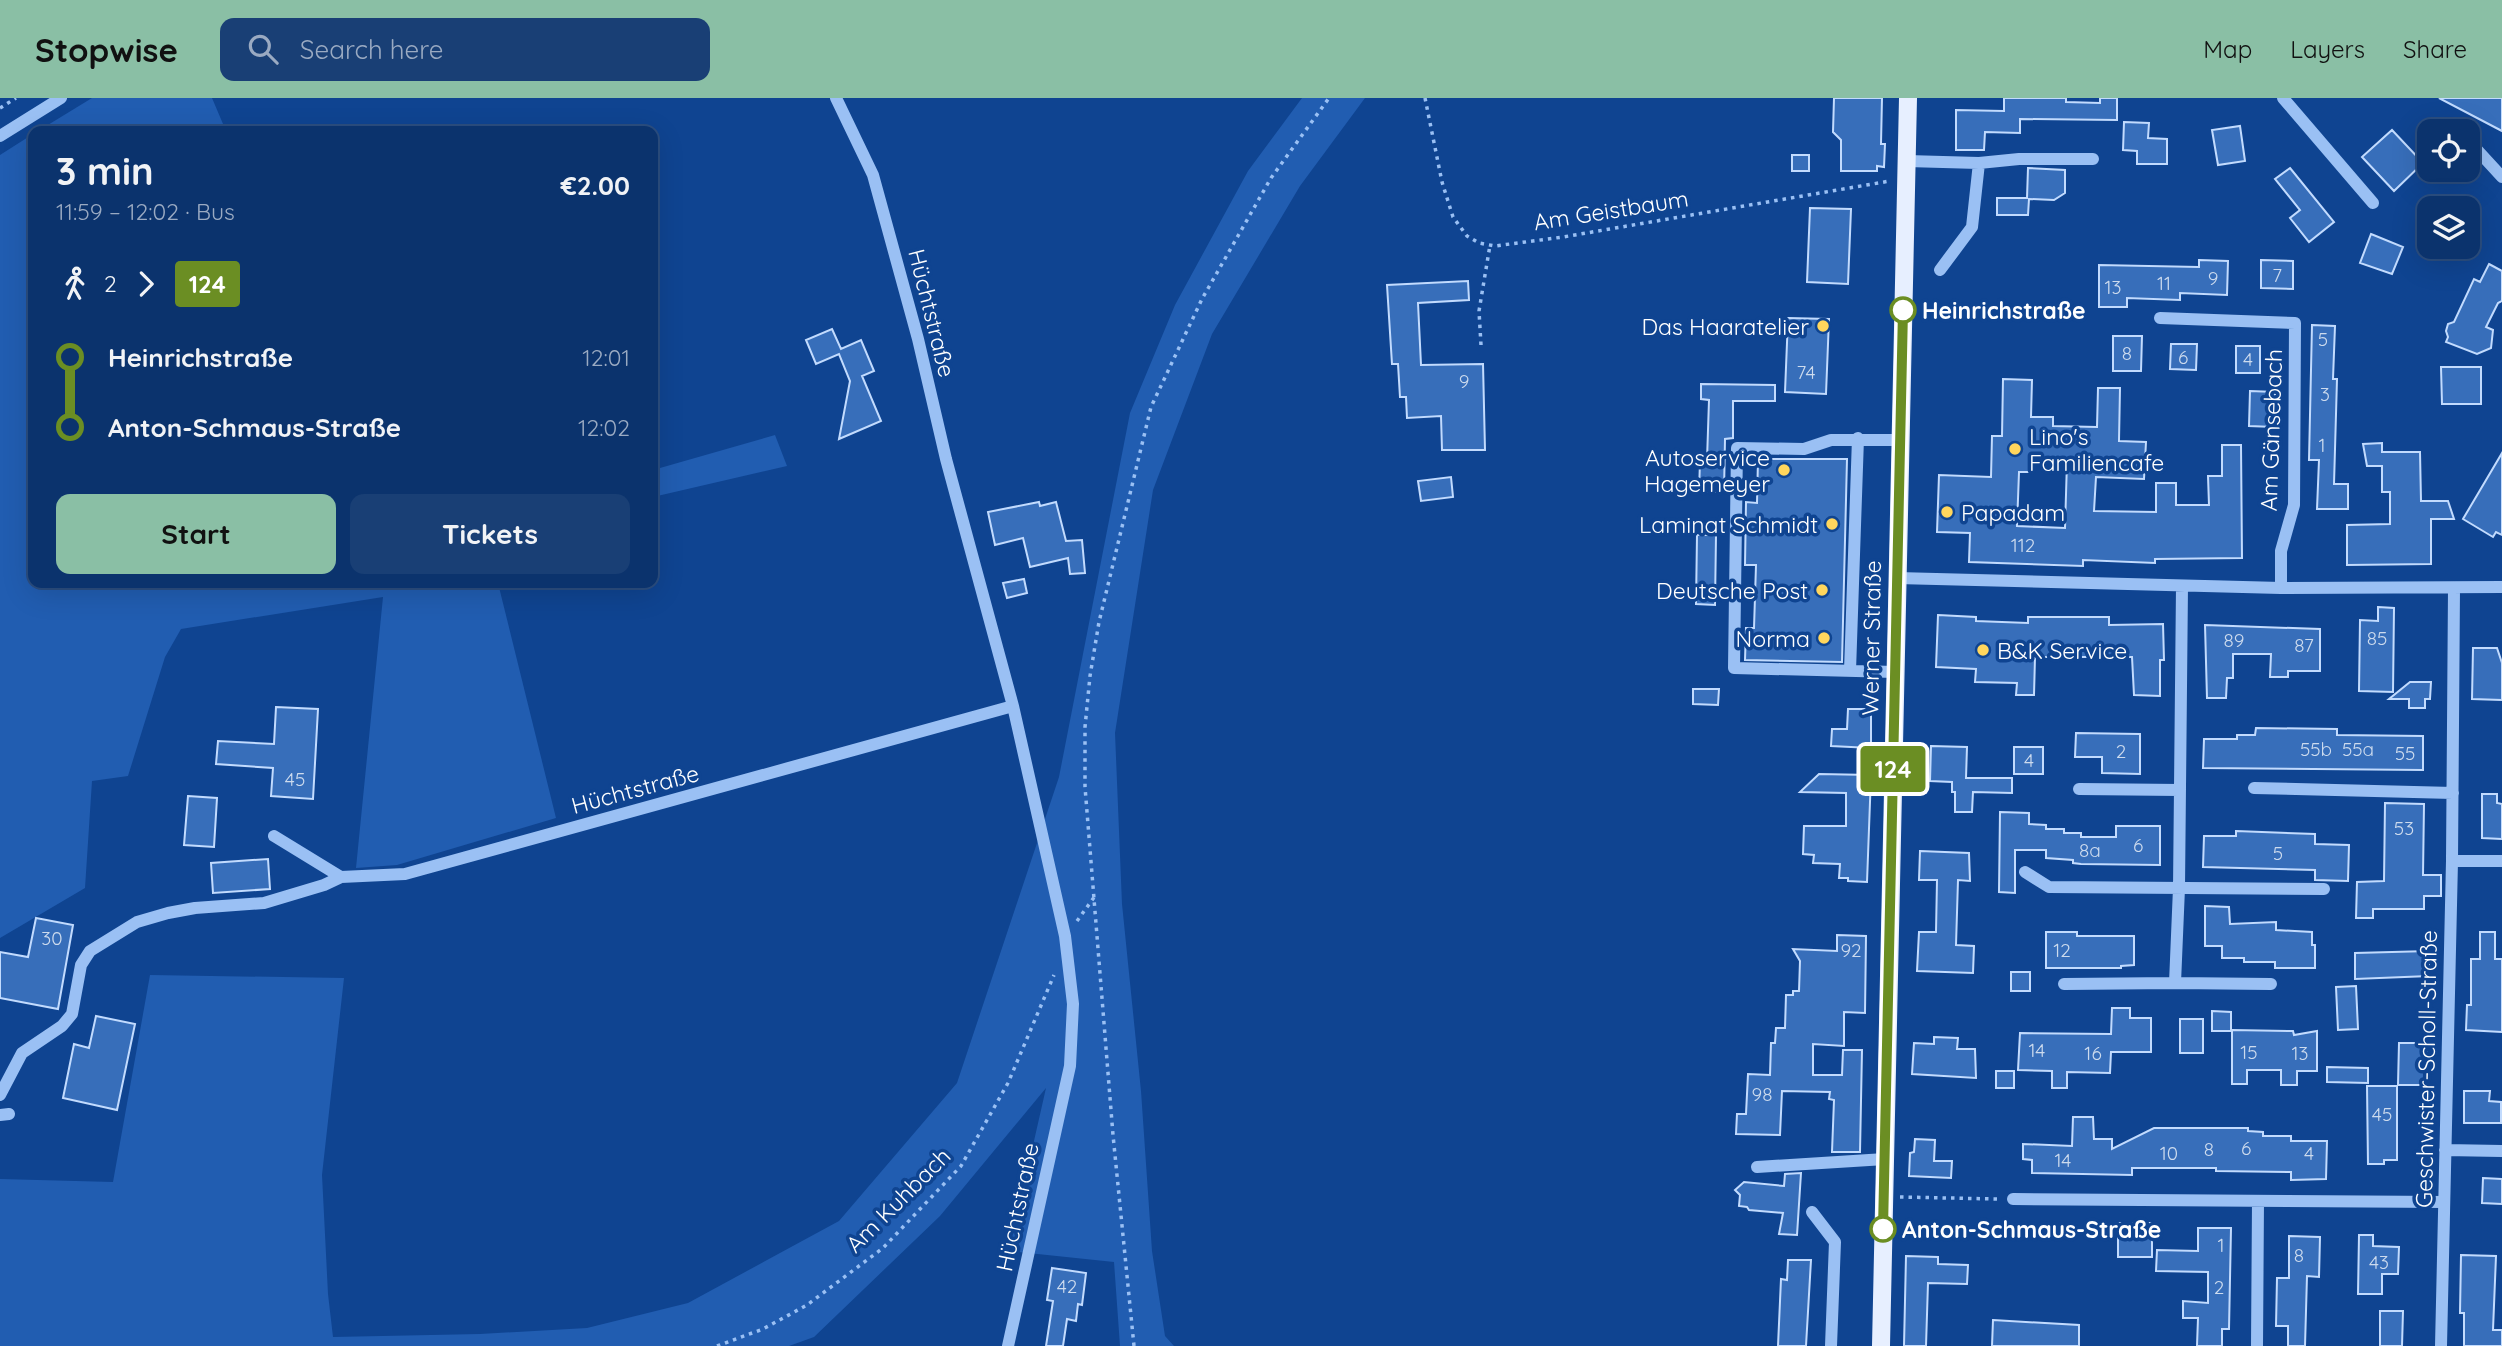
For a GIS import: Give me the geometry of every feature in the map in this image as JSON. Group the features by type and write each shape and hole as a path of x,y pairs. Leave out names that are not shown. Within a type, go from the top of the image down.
{"main road":[{"name":"Werner Straße","path":"1881,1346 1908,98"}],"street":[{"path":"0,136 61,98"},
{"name":"Hüchtstraße","path":"835,98 873,175 1013,706 1065,936 1073,1004 1070,1066 1008,1346"},
{"path":"2283,98 2373,203"},
{"path":"2480,153 2502,177"},
{"path":"1906,169 2019,159 2093,159"},
{"path":"1940,270 1972,227 1979,163"},
{"name":"Am Gänsebach","path":"2160,318 2295,323 2294,505 2281,551 2281,588"},
{"path":"1895,672 1734,668 1737,449 1804,449 1831,440 1858,438 1900,440"},
{"path":"1850,671 1858,438"},
{"path":"1897,578 2281,588 2502,587"},
{"path":"2175,983 2179,888 2182,586"},
{"name":"Geschwister-Scholl-Straße","path":"2441,1346 2452,861 2454,588"},
{"name":"Hüchtstraße","path":"0,1095 22,1053 62,1026 72,1014 81,965 90,951 138,922 195,908 264,903 324,885 341,877 405,874 1013,706"},
{"path":"2254,788 2453,793"},
{"path":"2079,789 2180,790"},
{"path":"274,836 341,877"},
{"path":"2452,861 2502,861"},
{"path":"2025,872 2049,887 2323,889"},
{"path":"2064,984 2271,984"},
{"path":"2445,1150 2502,1151"},
{"path":"1757,1167 1885,1159"},
{"path":"2013,1199 2444,1202"},
{"path":"2257,1346 2258,1201"},
{"path":"1812,1212 1835,1242 1830,1346"}],"path":[{"path":"0,108 16,98"},
{"path":"1134,1346 1113,1135 1085,787 1085,727 1090,676 1099,622 1151,407 1202,299 1271,178 1329,98"},
{"path":"1425,98 1441,183 1453,216 1467,236 1479,243 1490,245 1479,310 1480,345"},
{"name":"Am Geistbaum","path":"1490,245 1563,237 1906,169"},
{"path":"1065,936 1095,897"},
{"name":"Am Kuhbach","path":"718,1346 763,1329 807,1305 883,1248 961,1166 1008,1083 1055,970"},
{"path":"1884,1197 2013,1199"}],"shaded area":[{"path":"92,98 212,98 224,126 46,126"},
{"path":"1302,98 1365,98 1300,186 1212,334 1153,490 1115,733 1122,904 1141,1091 1152,1251 1165,1336 1174,1346 1120,1346 1114,1262 1009,1251 1046,1088 940,1216 814,1337 789,1346 0,1346 0,1179 113,1182 150,975 344,978 322,1175 333,1337 480,1334 587,1328 688,1303 839,1221 957,1083 1059,777 1130,413 1175,305 1248,171"},
{"path":"28,137 28,588 499,588 556,818 397,865 356,868 383,597 181,629 165,657 128,776 92,781 85,888 0,938 0,155"},
{"path":"775,435 787,466 658,496 658,469"}],"building":[{"path":"1834,98 1882,98 1881,144 1885,144 1884,167 1877,166 1877,171 1841,171 1841,140 1833,132"},
{"path":"2004,98 2066,98 2066,102 2100,103 2100,98 2117,98 2117,120 2020,119 2020,133 1985,132 1984,150 1956,150 1956,110 2004,111"},
{"path":"2439,98 2502,98 2502,131"},
{"path":"2124,122 2149,123 2148,138 2167,139 2167,164 2137,164 2137,151 2123,150"},
{"path":"2240,126 2245,161 2218,165 2212,130"},
{"path":"2392,130 2417,157 2417,169 2394,191 2362,157"},
{"path":"1792,155 1809,155 1809,171 1792,171"},
{"path":"2028,168 2065,170 2065,193 2054,200 2029,199 2028,215 1997,215 1997,198 2027,198"},
{"path":"2290,168 2334,222 2309,242 2290,218 2300,210 2275,179"},
{"path":"1810,208 1851,209 1848,284 1807,282"},
{"path":"2371,234 2403,247 2392,274 2360,263"},
{"path":"2199,260 2228,261 2227,295 2180,293 2180,300 2127,298 2127,307 2099,307 2099,265 2199,267"},
{"path":"2261,260 2293,261 2293,289 2261,288"},
{"path":"2489,264 2502,271 2502,301 2498,303 2486,327 2493,330 2491,348 2477,354 2446,342 2446,331 2448,324 2454,322 2474,279 2480,282"},
{"path":"1468,281 1469,300 1418,303 1421,365 1483,364 1485,450 1442,450 1441,416 1407,418 1406,397 1400,397 1398,364 1392,364 1387,285"},
{"path":"1788,318 1829,319 1826,394 1785,392"},
{"path":"2312,325 2335,326 2333,379 2337,379 2334,484 2348,484 2348,509 2317,509 2319,460 2309,460"},
{"path":"832,329 841,349 861,340 874,371 862,376 881,421 839,439 850,381 839,354 816,364 806,340"},
{"path":"2113,336 2142,336 2141,371 2113,371"},
{"path":"2171,344 2197,344 2196,370 2170,369"},
{"path":"2236,346 2260,346 2260,373 2236,373"},
{"path":"2441,367 2481,367 2481,404 2442,404"},
{"path":"2003,379 2032,380 2031,417 2053,417 2053,426 2097,427 2098,388 2120,388 2119,441 2146,442 2144,479 2096,477 2094,511 2156,512 2156,483 2176,483 2176,505 2209,505 2208,476 2222,476 2222,445 2241,445 2242,558 2155,559 2155,563 2083,560 2083,566 1969,562 1970,533 1937,532 1939,475 1991,477 1992,436 2002,436","holes":["2030,460 2067,461 2065,528 2017,526 2019,472 2030,472"]},
{"path":"1701,384 1775,385 1775,401 1733,401 1733,438 1725,439 1724,492 1699,492 1700,461 1707,460 1709,400 1701,399"},
{"path":"2250,391 2275,392 2274,427 2249,426"},
{"path":"2382,443 2382,452 2420,452 2421,501 2448,501 2454,519 2431,519 2431,564 2347,565 2347,525 2390,524 2390,492 2382,492 2382,466 2367,466 2363,444"},
{"path":"2502,453 2502,535 2496,532 2493,537 2463,519"},
{"path":"1758,459 1847,459 1842,662 1745,660 1746,628 1754,628 1756,565 1745,565 1746,502 1757,503"},
{"path":"1451,477 1453,497 1421,501 1418,481"},
{"path":"1039,502 1040,506 1056,502 1066,541 1082,540 1085,573 1070,574 1068,558 1030,567 1023,538 995,545 988,512"},
{"path":"1697,535 1716,535 1715,605 1696,604"},
{"path":"1024,579 1027,593 1007,598 1003,583"},
{"path":"2378,607 2394,608 2393,692 2359,691 2360,620 2378,621"},
{"path":"1938,615 1976,617 1976,621 2028,623 2028,617 2109,617 2109,625 2163,624 2164,660 2160,660 2160,696 2134,695 2132,657 2035,657 2034,695 2016,695 2017,683 1975,682 1976,669 1936,667"},
{"path":"2205,625 2320,629 2320,671 2288,671 2288,677 2270,677 2271,654 2233,654 2233,678 2227,678 2226,698 2207,698"},
{"path":"2473,648 2497,648 2502,663 2502,700 2472,699"},
{"path":"2410,682 2431,682 2430,699 2425,699 2425,708 2409,708 2409,699 2389,699"},
{"path":"1693,689 1719,689 1718,705 1693,704"},
{"path":"276,707 318,709 313,799 271,796 273,768 216,764 218,741 274,744"},
{"path":"1848,709 1871,709 1871,748 1831,746 1832,729 1847,729"},
{"path":"2256,728 2337,729 2337,735 2423,736 2423,770 2203,768 2204,739 2237,739 2237,735 2255,735"},
{"path":"2076,733 2140,734 2140,774 2102,773 2102,757 2075,757"},
{"path":"1931,746 1967,747 1966,778 2012,778 2012,793 1973,792 1972,812 1955,812 1952,782 1930,781"},
{"path":"2014,747 2043,747 2043,774 2014,774"},
{"path":"1819,774 1871,775 1867,882 1839,878 1840,864 1813,863 1814,855 1803,854 1804,826 1846,826 1846,793 1800,792"},
{"path":"2482,794 2497,794 2497,803 2502,804 2502,839 2482,838"},
{"path":"188,796 217,798 214,847 184,845"},
{"path":"2385,803 2424,804 2423,875 2441,875 2441,896 2424,896 2424,909 2373,909 2373,918 2356,918 2357,882 2384,881"},
{"path":"2000,812 2029,813 2029,824 2046,825 2046,829 2064,829 2064,833 2081,833 2081,837 2116,837 2116,826 2160,826 2160,865 2081,864 2073,863 2073,860 2046,858 2046,850 2015,850 2015,893 1999,892"},
{"path":"2236,831 2315,834 2315,844 2349,845 2348,881 2315,880 2315,870 2203,867 2204,836 2236,836"},
{"path":"1920,851 1969,853 1970,881 1958,880 1956,945 1974,946 1973,973 1917,971 1919,932 1936,932 1937,880 1919,880"},
{"path":"268,859 270,889 213,893 211,863"},
{"path":"2205,906 2229,907 2230,924 2276,922 2276,930 2312,932 2315,968 2275,968 2275,962 2244,962 2244,958 2222,958 2222,946 2205,946"},
{"path":"36,918 73,925 58,1009 0,998 0,952 28,957"},
{"path":"2046,932 2077,932 2077,936 2134,936 2134,965 2121,968 2046,968"},
{"path":"2480,932 2495,932 2495,959 2502,959 2502,1032 2466,1030 2467,1005 2471,1005 2471,959 2480,959"},
{"path":"1837,935 1866,936 1865,1013 1844,1012 1844,1046 1813,1044 1813,1075 1842,1075 1843,1050 1862,1050 1860,1152 1832,1152 1834,1100 1829,1099 1830,1092 1782,1091 1780,1135 1736,1134 1737,1114 1746,1114 1748,1074 1770,1075 1771,1043 1775,1043 1776,1028 1785,1028 1786,995 1799,991 1800,961 1793,949 1837,951"},
{"path":"2429,951 2429,976 2355,979 2355,953"},
{"path":"2011,972 2030,972 2030,991 2011,991"},
{"path":"2356,986 2358,1029 2338,1030 2336,987"},
{"path":"2112,1008 2130,1008 2130,1018 2151,1018 2151,1052 2111,1052 2110,1073 2067,1072 2067,1088 2052,1088 2052,1071 2018,1070 2020,1033 2111,1034"},
{"path":"2212,1011 2231,1012 2231,1031 2212,1031"},
{"path":"96,1016 135,1024 117,1110 63,1098 74,1044 89,1048"},
{"path":"2180,1019 2203,1019 2203,1053 2180,1053"},
{"path":"2232,1030 2293,1031 2294,1035 2317,1031 2317,1071 2297,1071 2297,1085 2281,1085 2281,1070 2247,1070 2247,1084 2232,1084"},
{"path":"1934,1037 1958,1038 1957,1049 1975,1049 1976,1078 1912,1074 1914,1043 1934,1044"},
{"path":"2399,1043 2427,1043 2424,1085 2398,1085"},
{"path":"2327,1067 2368,1068 2368,1083 2327,1082"},
{"path":"1996,1071 2014,1071 2014,1088 1996,1088"},
{"path":"2367,1086 2397,1086 2397,1160 2384,1160 2384,1164 2368,1164"},
{"path":"2464,1091 2490,1091 2489,1101 2501,1102 2501,1123 2464,1123"},
{"path":"2073,1117 2093,1117 2094,1139 2112,1139 2112,1149 2154,1128 2248,1128 2248,1131 2263,1132 2263,1136 2291,1136 2291,1141 2327,1141 2326,1179 2291,1180 2291,1172 2216,1171 2216,1168 2132,1168 2132,1175 2032,1173 2032,1160 2023,1159 2023,1144 2072,1146"},
{"path":"1915,1139 1935,1140 1934,1161 1952,1161 1951,1178 1909,1176 1910,1153 1914,1152"},
{"path":"1801,1173 1797,1235 1779,1234 1783,1213 1749,1210 1739,1206 1740,1195 1735,1190 1744,1182 1784,1186 1785,1174"},
{"path":"2483,1178 2502,1179 2502,1204 2482,1203"},
{"path":"2118,1223 2152,1223 2152,1257 2118,1257"},
{"path":"2198,1228 2231,1228 2229,1329 2222,1329 2222,1346 2197,1346 2198,1318 2183,1318 2183,1301 2208,1303 2208,1272 2156,1271 2157,1250 2198,1251"},
{"path":"2359,1235 2373,1235 2373,1246 2399,1247 2398,1274 2382,1274 2382,1294 2358,1294"},
{"path":"2289,1236 2320,1237 2319,1277 2307,1276 2305,1346 2288,1346 2288,1326 2276,1326 2277,1278 2289,1278"},
{"path":"2461,1255 2496,1256 2493,1330 2502,1330 2502,1346 2464,1346 2464,1313 2460,1313"},
{"path":"1906,1256 1938,1257 1938,1264 1968,1265 1967,1284 1928,1283 1926,1346 1904,1346"},
{"path":"1788,1260 1811,1260 1806,1346 1778,1346 1781,1279 1787,1280"},
{"path":"1052,1268 1086,1273 1082,1305 1078,1304 1076,1321 1067,1319 1063,1346 1046,1346 1053,1301 1047,1300"},
{"path":"2380,1311 2403,1311 2402,1346 2380,1346"},
{"path":"1993,1320 2079,1325 2079,1346 1992,1346"}],"bus line":[{"name":"124","path":"1883,1229 1903,310"}],"place":[{"name":"Heinrichstraße","path":"1903,310"},
{"name":"Das Haaratelier","path":"1823,326"},
{"name":"Lino's Familiencafe","path":"2015,449"},
{"name":"Autoservice Hagemeyer","path":"1784,470"},
{"name":"Papadam","path":"1947,512"},
{"name":"Laminat Schmidt","path":"1832,524"},
{"name":"Deutsche Post","path":"1822,590"},
{"name":"Norma","path":"1824,638"},
{"name":"B&K Service","path":"1983,650"},
{"name":"Anton-Schmaus-Straße","path":"1883,1229"}]}
